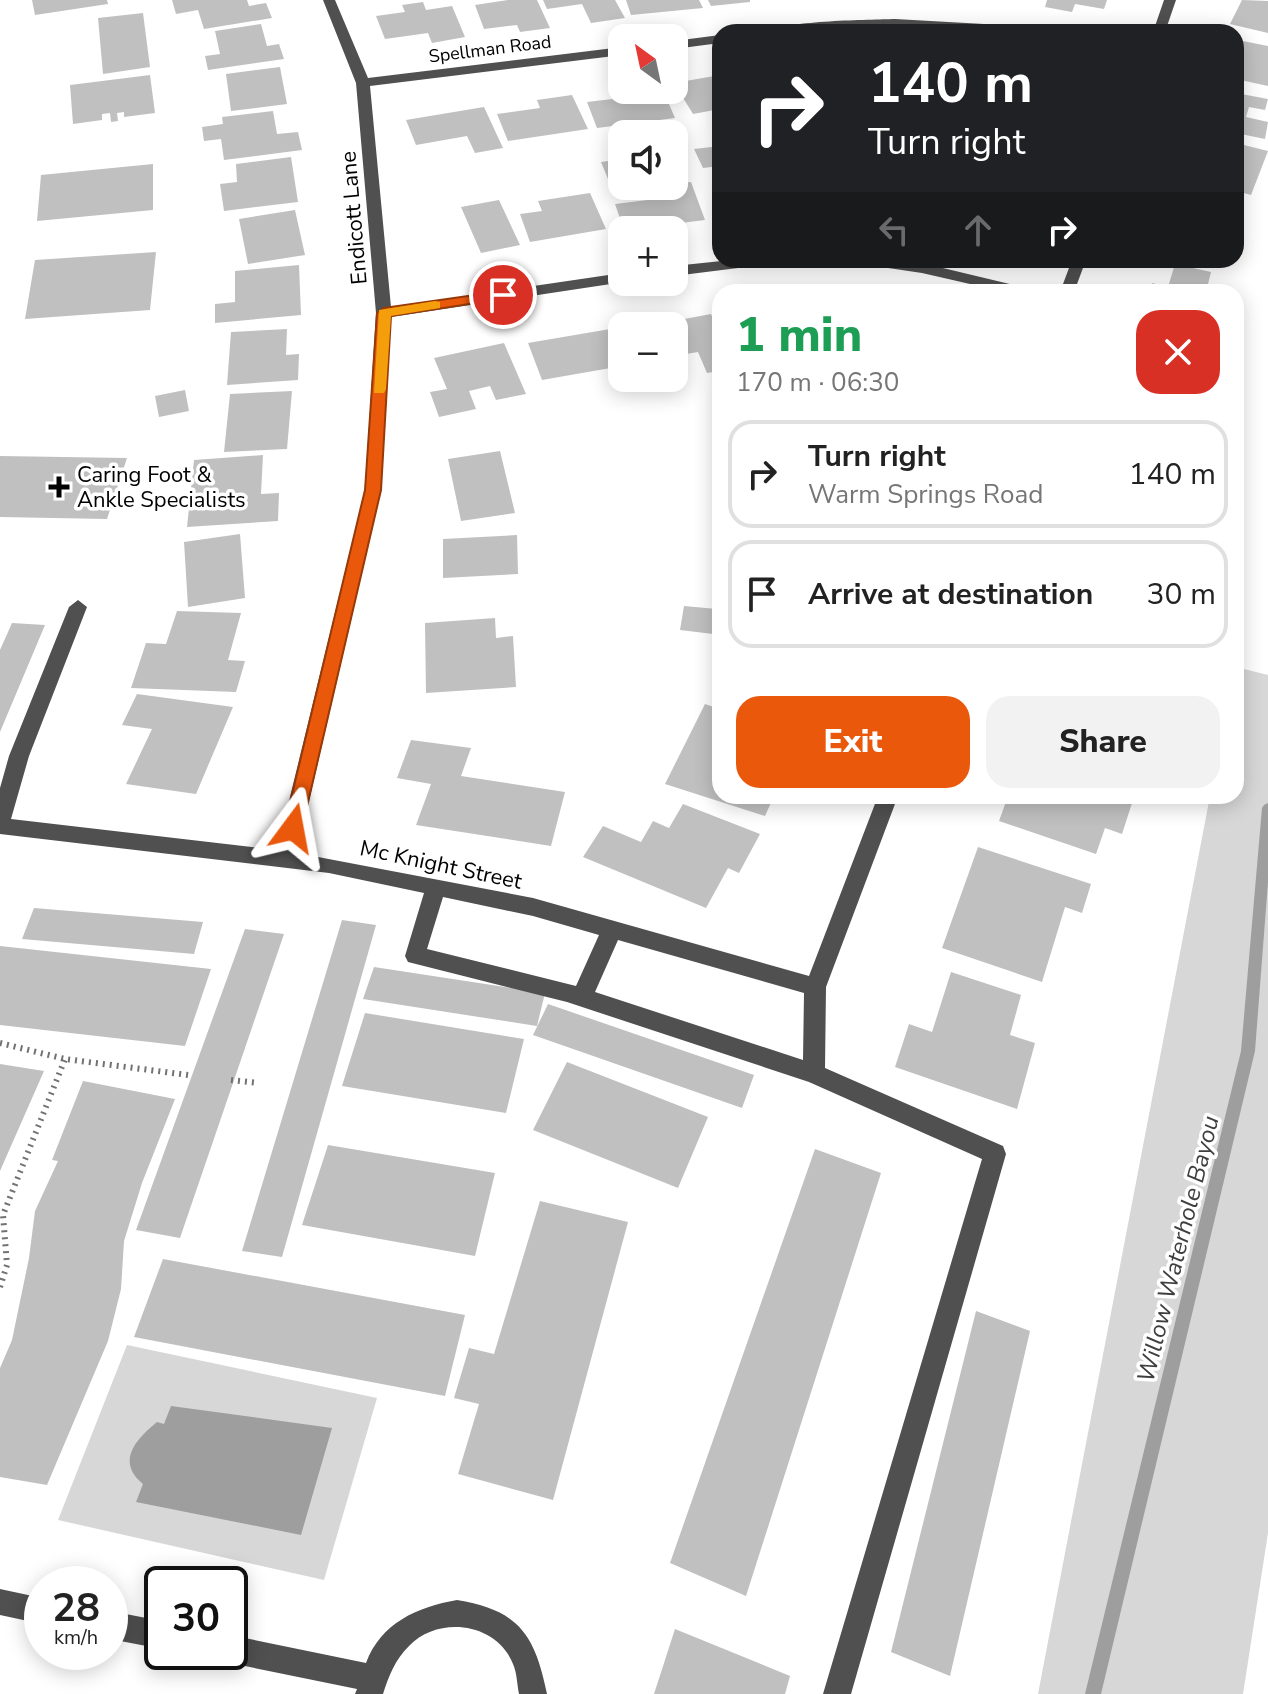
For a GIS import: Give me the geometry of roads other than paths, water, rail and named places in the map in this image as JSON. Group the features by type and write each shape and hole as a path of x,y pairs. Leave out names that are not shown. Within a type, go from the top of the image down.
{"street":[{"name":"Endicott Lane","path":"285,859 373,490 384,313 363,83 329,0"},
{"path":"1162,24 1170,0"},
{"path":"688,43 712,40"},
{"name":"Spellman Road","path":"363,83 608,53"},
{"path":"688,269 712,267"},
{"path":"922,268 991,284"},
{"path":"384,313 608,280"},
{"path":"0,824 19,756 78,607"},
{"path":"814,1074 815,987 885,804"},
{"name":"Mc Knight Street","path":"0,824 285,859 436,887 533,907 815,987"},
{"path":"436,887 415,956 494,971 582,996 814,1074 995,1154 837,1694"},
{"path":"582,996 612,929"},
{"path":"0,1602 24,1607"},
{"path":"248,1654 371,1686 387,1650 408,1628 433,1615 461,1611 487,1618 509,1634 525,1659 533,1694"}],"waterway":[{"name":"Willow Waterhole Bayou","path":"1093,1694 1248,1051 1268,808"}],"place":[{"name":"Caring Foot & Ankle Specialists","path":"59,487"}]}
